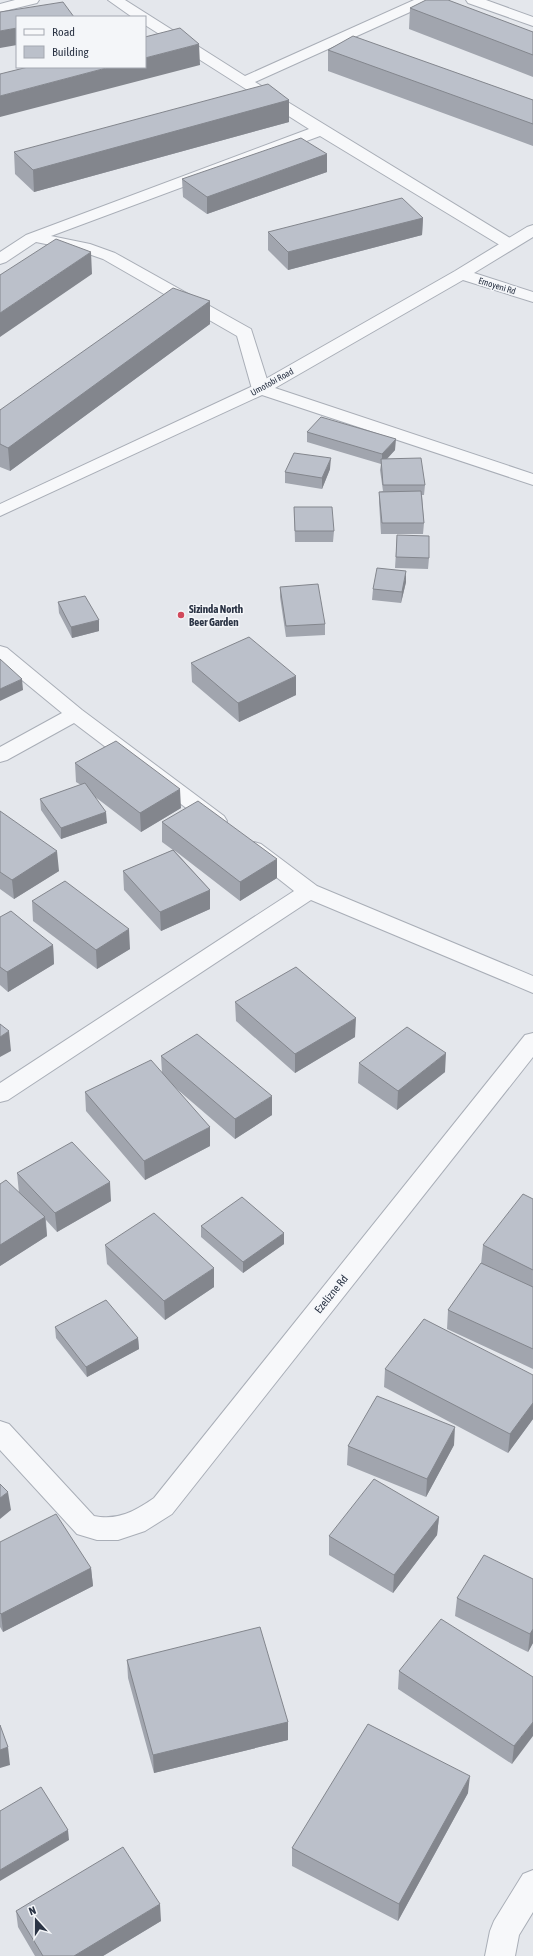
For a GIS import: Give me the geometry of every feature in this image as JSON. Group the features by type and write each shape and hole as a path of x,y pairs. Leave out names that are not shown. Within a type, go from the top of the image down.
{"street":[{"path":"0,8 32,0"},
{"path":"115,0 140,16"},
{"path":"245,81 425,0"},
{"path":"473,0 533,22"},
{"path":"146,20 321,130 509,244"},
{"path":"152,41 172,36"},
{"path":"0,259 32,238 321,130"},
{"name":"Umotobi Road","path":"0,511 261,389 461,274 533,230"},
{"path":"32,238 84,247 109,256 131,267 245,333 261,389 533,480"},
{"name":"Emoyeni Rd","path":"461,274 533,297"},
{"path":"0,652 75,714 309,891 533,985"},
{"path":"0,755 75,714"},
{"path":"0,1094 309,891"},
{"name":"Ezelizne Rd","path":"0,1432 86,1526 115,1530 144,1520 163,1506 533,1041"},
{"path":"500,1956 505,1931 533,1884"}],"building":[{"path":"426,0 448,0 533,32 533,55 410,8"},
{"path":"63,2 73,16 16,16 16,28 0,31 0,12"},
{"path":"180,28 199,44 146,58 146,37"},
{"path":"353,36 533,100 533,124 328,50"},
{"path":"24,68 106,68 0,96 0,74"},
{"path":"268,84 289,100 33,170 14,152"},
{"path":"301,138 327,154 207,197 182,179"},
{"path":"402,198 423,218 288,252 268,232"},
{"path":"56,239 91,252 0,313 0,275"},
{"path":"173,288 210,301 8,448 0,444 0,410"},
{"path":"321,417 396,439 382,454 307,432"},
{"path":"294,453 331,458 322,478 285,472"},
{"path":"421,458 425,485 383,485 381,459"},
{"path":"421,491 424,523 382,523 379,492"},
{"path":"294,507 332,507 334,531 295,531"},
{"path":"397,535 429,536 429,558 396,557"},
{"path":"377,568 406,571 402,592 373,589"},
{"path":"318,584 325,624 286,626 280,587"},
{"path":"85,596 99,620 71,627 58,602"},
{"path":"249,637 296,676 238,703 191,663"},
{"path":"0,659 22,679 0,689"},
{"path":"116,741 180,789 140,813 75,763"},
{"path":"85,783 106,812 61,828 40,799"},
{"path":"198,801 277,859 240,882 162,822"},
{"path":"0,811 57,851 12,880 0,872"},
{"path":"173,850 210,890 160,912 123,871"},
{"path":"65,881 129,929 96,950 32,901"},
{"path":"11,911 53,945 7,972 0,967 0,917"},
{"path":"296,967 356,1018 295,1054 235,1002"},
{"path":"0,1024 9,1031 0,1037"},
{"path":"407,1027 446,1053 398,1091 359,1063"},
{"path":"197,1034 272,1096 235,1119 161,1056"},
{"path":"151,1060 210,1127 144,1161 85,1092"},
{"path":"72,1142 110,1182 55,1213 17,1173"},
{"path":"6,1180 45,1217 0,1245 0,1184"},
{"path":"523,1194 533,1199 533,1270 483,1245"},
{"path":"242,1197 284,1233 243,1262 201,1226"},
{"path":"154,1213 214,1268 164,1301 105,1245"},
{"path":"481,1263 533,1287 533,1349 448,1310"},
{"path":"106,1300 138,1338 86,1367 55,1327"},
{"path":"424,1319 533,1375 533,1403 510,1434 385,1369"},
{"path":"377,1396 455,1427 427,1479 348,1446"},
{"path":"374,1479 439,1517 394,1575 329,1536"},
{"path":"0,1484 8,1492 0,1498"},
{"path":"56,1514 91,1568 1,1614 0,1542"},
{"path":"484,1555 533,1579 533,1629 530,1634 457,1598"},
{"path":"441,1619 533,1677 533,1722 514,1746 399,1671"},
{"path":"260,1627 288,1722 153,1755 127,1660"},
{"path":"368,1724 470,1776 399,1904 292,1848"},
{"path":"0,1725 8,1747 0,1750"},
{"path":"41,1787 68,1830 0,1870 0,1811"},
{"path":"123,1847 160,1904 74,1956 43,1956 16,1911"}],"place":[{"name":"Sizinda North Beer Garden","path":"181,615"}]}
